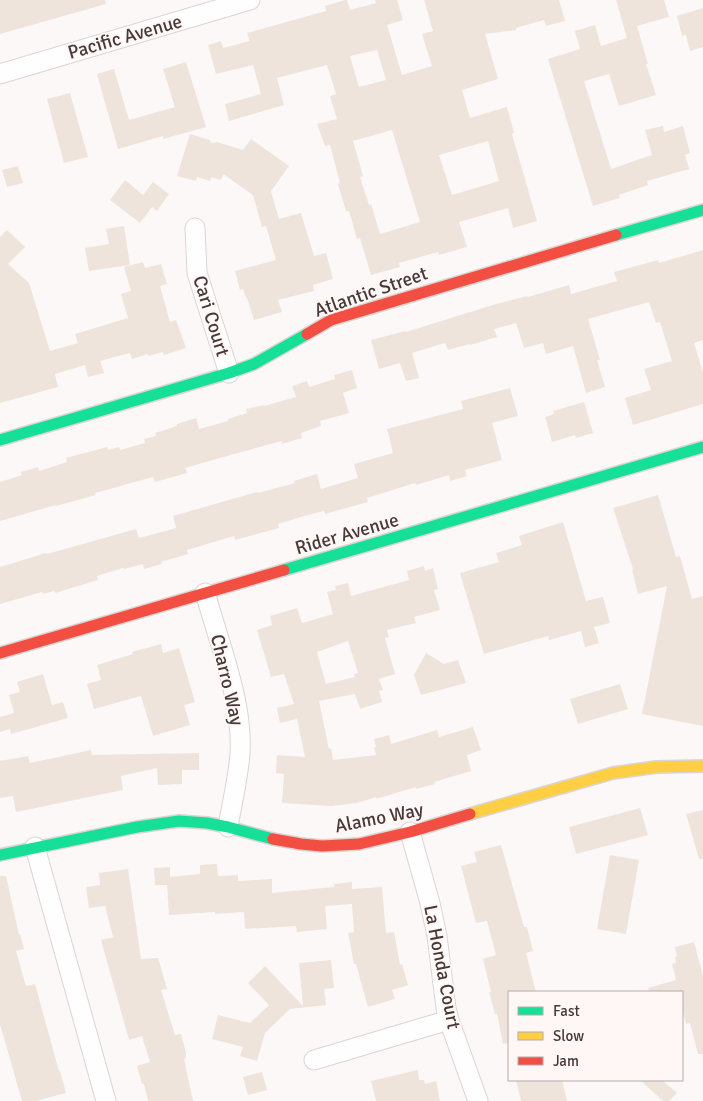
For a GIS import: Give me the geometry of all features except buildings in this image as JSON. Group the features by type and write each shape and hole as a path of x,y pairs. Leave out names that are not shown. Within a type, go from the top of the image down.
{"street":[{"name":"Pacific Avenue","path":"0,74 250,0"},
{"name":"Atlantic Street","path":"0,440 254,364 331,320 703,210"},
{"name":"Cari Court","path":"195,228 197,273 228,373"},
{"name":"Rider Avenue","path":"0,653 703,447"},
{"name":"Charro Way","path":"205,593 234,692 238,714 240,753 228,827"},
{"name":"Alamo Way","path":"0,855 162,823 192,821 228,827 282,841 322,846 359,844 410,832 613,773 656,767 703,766"},
{"name":"La Honda Court","path":"410,832 437,936 449,1020 478,1101"},
{"path":"35,847 106,1101"},
{"path":"314,1060 449,1020"}],"traffic: fast":[{"path":"616,235 703,210"},
{"path":"0,440 229,373 254,364 307,334"},
{"path":"284,570 703,447"},
{"path":"0,855 137,827 179,821 228,827 273,839"}],"traffic: slow":[{"path":"470,814 613,773 656,767 703,766"}],"traffic: jam":[{"path":"307,334 331,320 616,235"},
{"path":"0,653 284,570"},
{"path":"273,839 322,846 359,844 410,832 470,814"}]}
